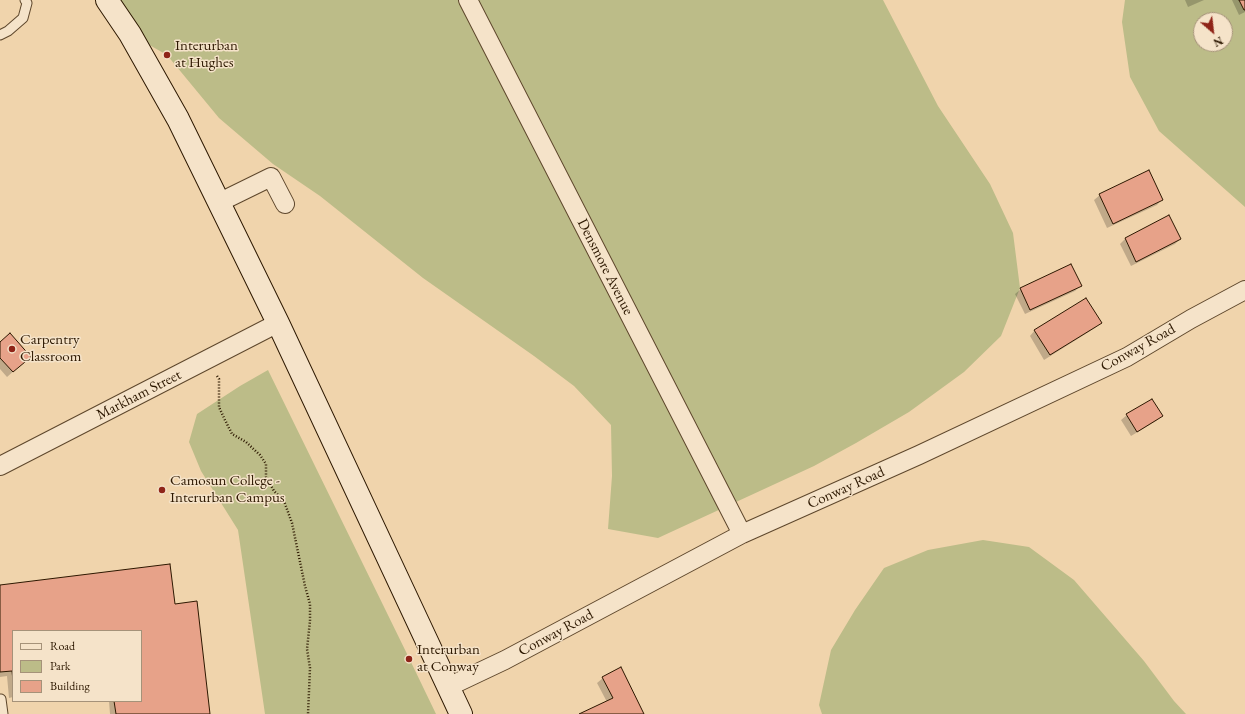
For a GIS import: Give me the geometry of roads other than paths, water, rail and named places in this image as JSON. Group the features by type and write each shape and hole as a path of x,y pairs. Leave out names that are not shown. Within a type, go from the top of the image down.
{"main road":[{"path":"107,0 130,34 178,119 278,323 461,714"}],"street":[{"name":"Densmore Avenue","path":"468,0 742,534"},
{"path":"218,203 271,177 285,204"},
{"name":"Conway Road","path":"448,687 505,660 742,534 919,455 1127,357 1191,319 1245,290"},
{"name":"Markham Street","path":"0,466 278,323"}],"lane":[{"path":"0,35 8,31 23,18 26,3 25,0"},
{"path":"1,699 3,714"}],"place":[{"name":"Interurban at Hughes","path":"167,55"},
{"name":"Carpentry Classroom","path":"12,349"},
{"name":"Camosun College - Interurban Campus","path":"162,490"},
{"name":"Interurban at Conway","path":"409,659"}]}
